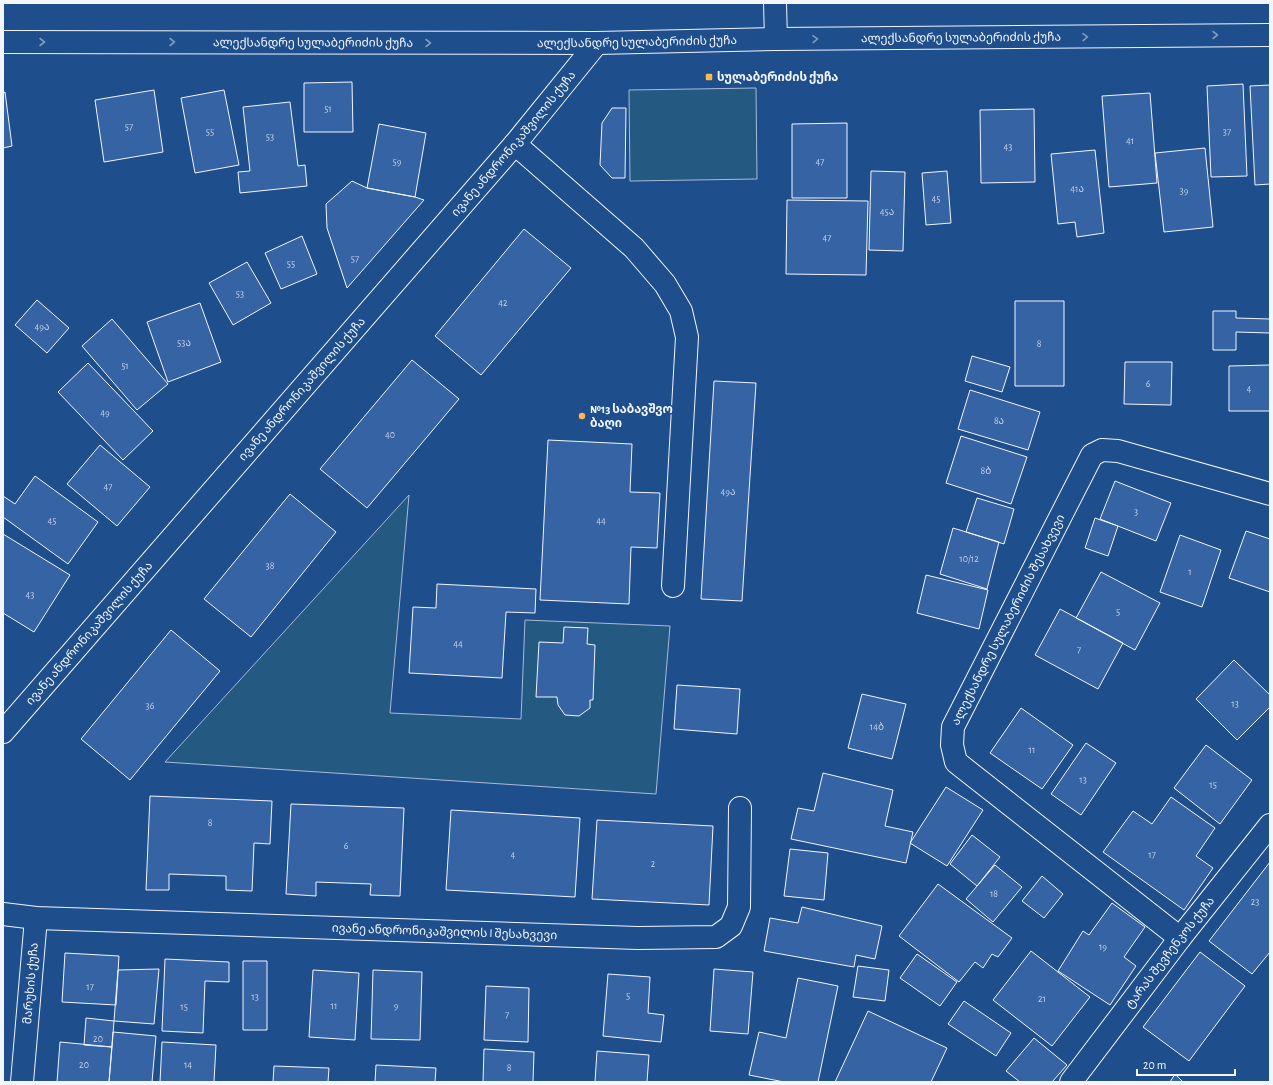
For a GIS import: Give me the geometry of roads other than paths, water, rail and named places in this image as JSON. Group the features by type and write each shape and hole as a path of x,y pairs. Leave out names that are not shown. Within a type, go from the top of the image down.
{"street":[{"path":"775,3 776,39"},
{"name":"ალექსანდრე სულაბერიძის ქუჩა","path":"3,42 597,43 776,39 1270,35"},
{"name":"ივანე ანდრონიკაშვილის ქუჩა","path":"3,732 514,144 597,43"},
{"path":"514,144 634,248 665,284 681,312 687,337 673,586"},
{"name":"ალექსანდრე სულაბერიძის შესახვევი","path":"1180,938 956,762 952,745 953,727 1092,455 1102,450 1118,451 1270,494"},
{"name":"ივანე ანდრონიკაშვილის I შესახვევი","path":"36,918 638,938 716,937 731,926 739,907 740,808"},
{"name":"ტარას შევჩენკოს ქუჩა","path":"1071,1082 1180,938 1270,825"},
{"path":"3,914 36,918"},
{"name":"მარუხის ქუჩა","path":"22,1082 36,918"}],"place":[{"name":"სულაბერიძის ქუჩა","path":"709,77"},
{"name":"№13 საბავშვო ბაღი","path":"582,416"}]}
